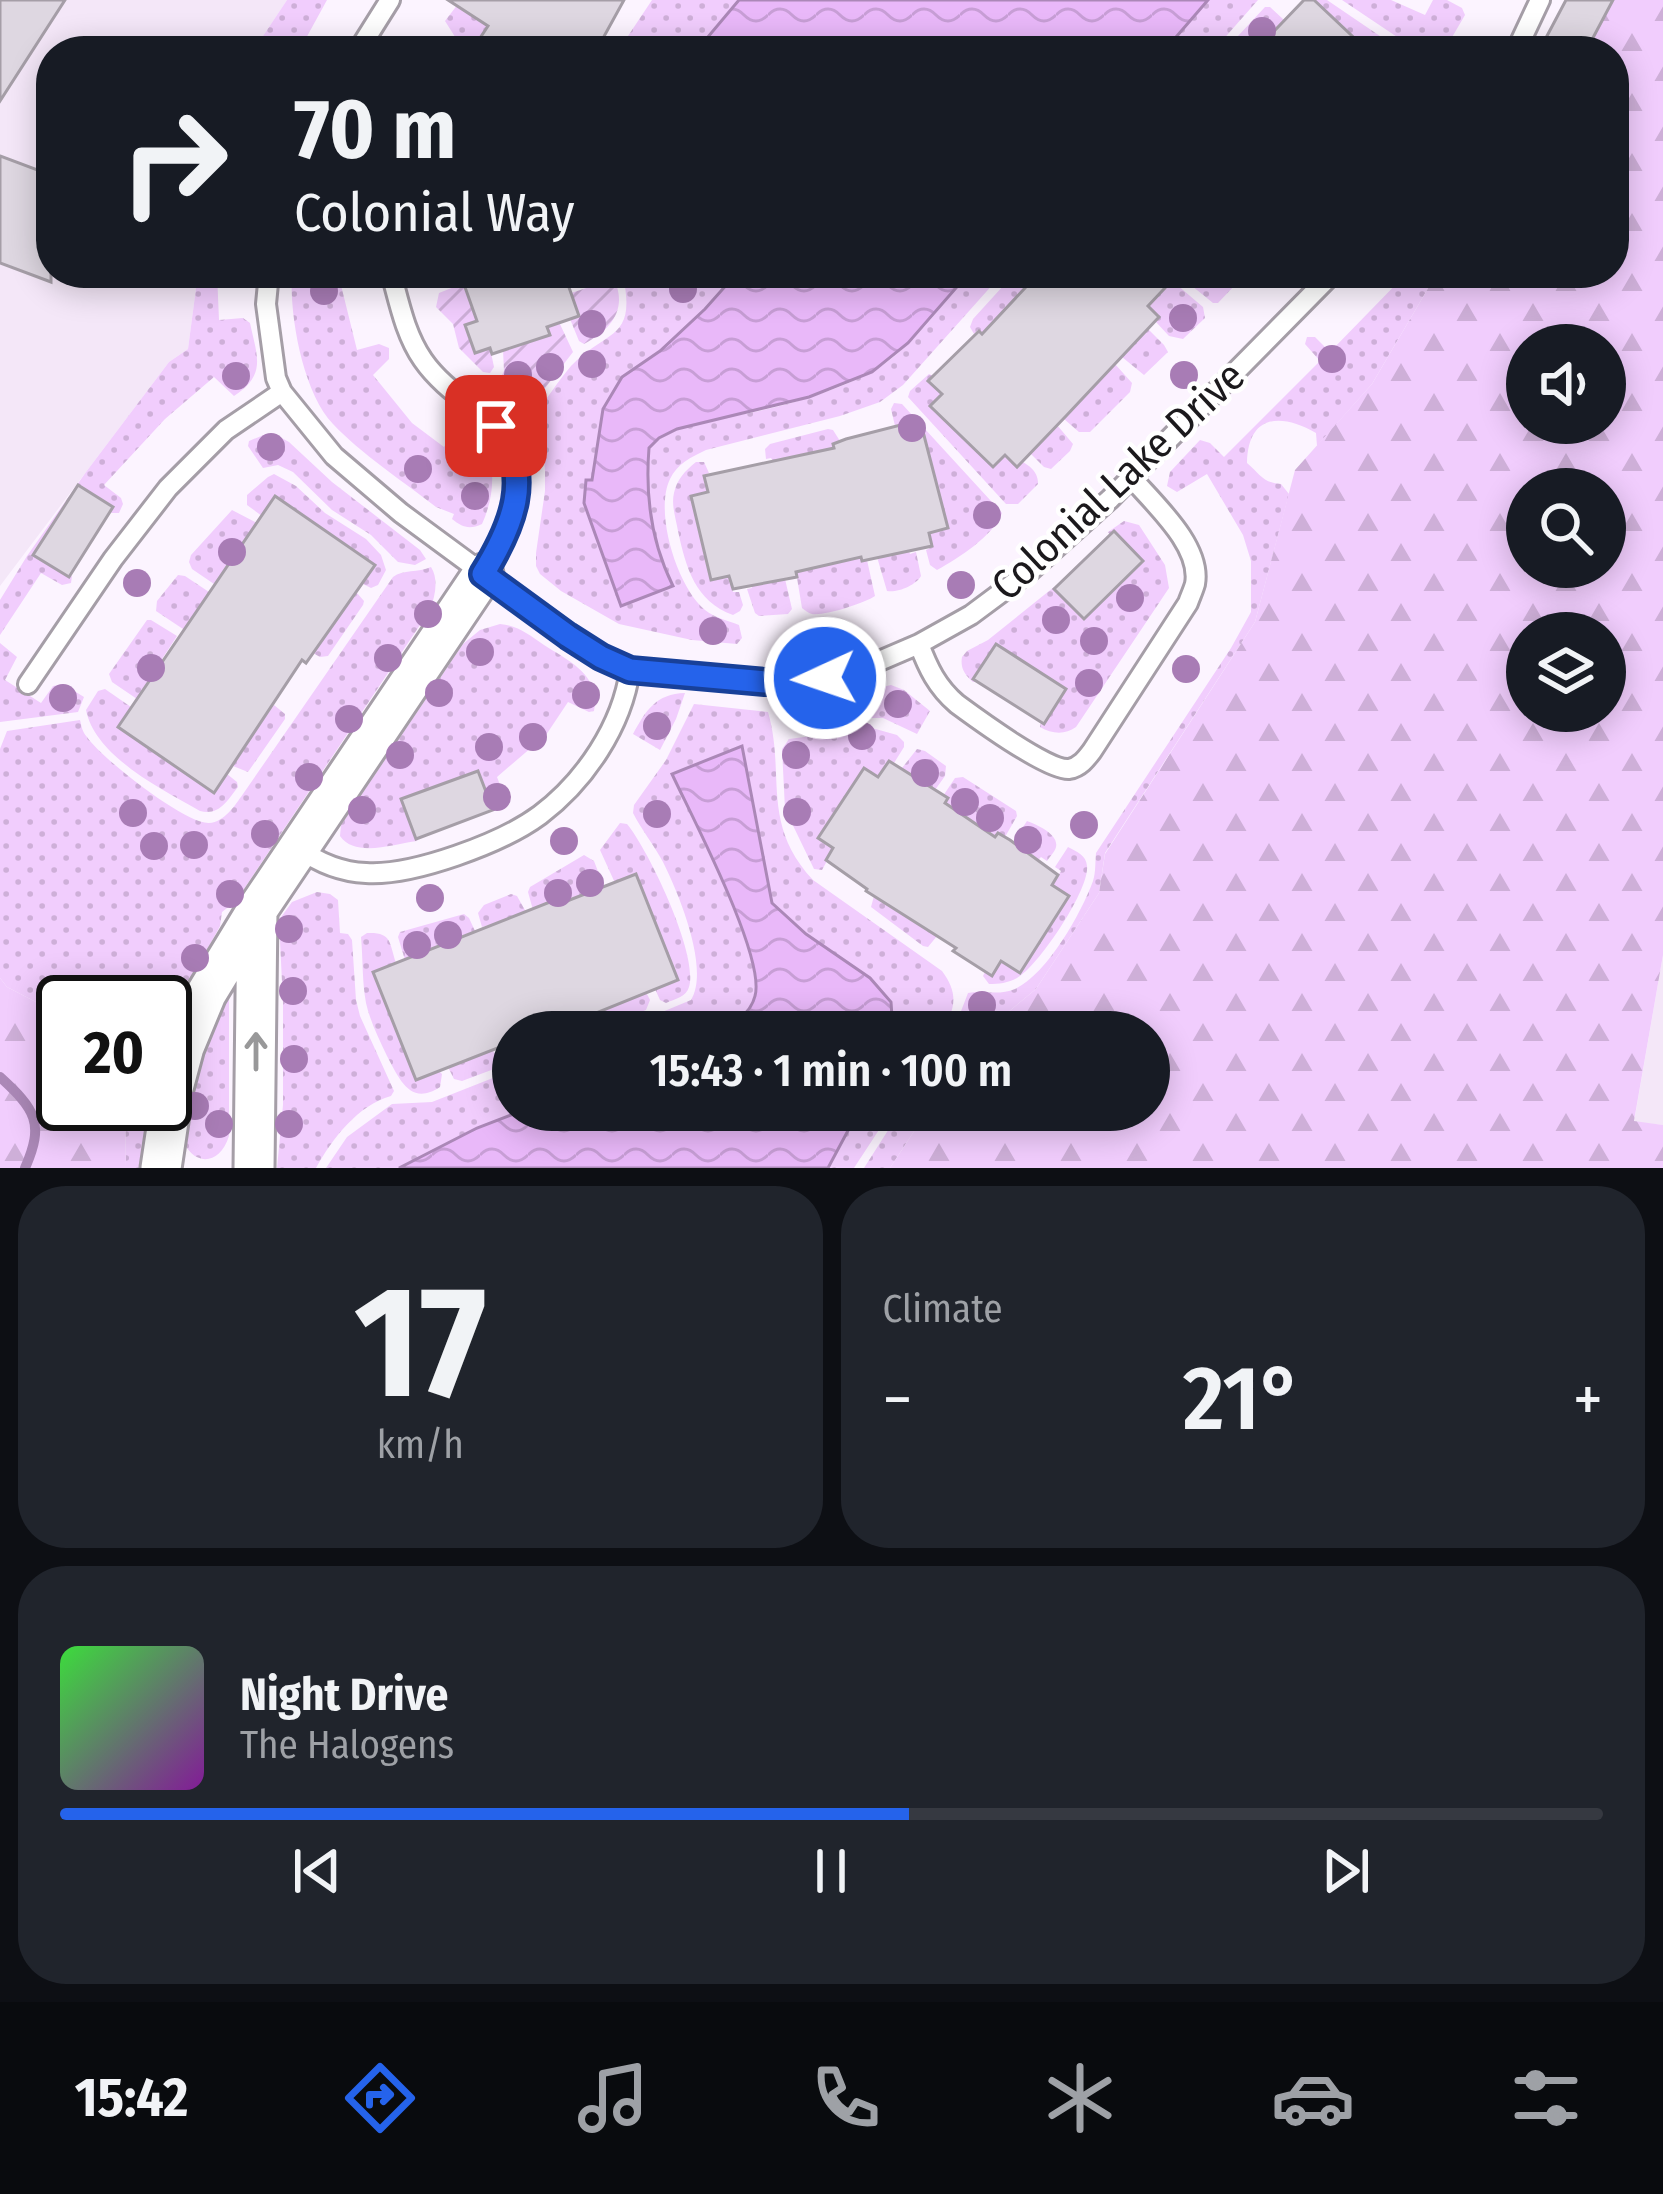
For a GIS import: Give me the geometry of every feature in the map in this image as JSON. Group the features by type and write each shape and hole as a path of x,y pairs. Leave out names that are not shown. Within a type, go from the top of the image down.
{"street":[{"path":"161,1168 172,1088 206,994 256,910 483,574"},
{"path":"254,1168 256,910"}],"lane":[{"path":"367,36 390,0"},
{"path":"1523,36 1540,0"},
{"name":"Colonial Lake Drive","path":"268,288 266,304 283,392 334,456 400,513 568,636 630,670 796,681 849,674 920,644 971,615 1030,571 1131,477 1318,288"},
{"path":"395,288 410,337 423,360 496,426 513,458 517,488 513,513 505,538 483,574"},
{"path":"28,684 112,559 168,488 226,430 283,392"},
{"path":"920,644 931,674 956,704 1048,764 1069,769 1084,761 1188,603 1195,583 1194,559 1176,529 1131,477"},
{"path":"298,848 321,864 381,873 462,854 524,824 570,788 602,744 621,713 630,670"}],"shaded area":[{"path":"0,0 287,0 263,36 36,36 36,288 196,288 188,349 169,362 0,586"},
{"path":"1663,955 1663,1125 1634,1122"}],"green space":[{"path":"287,0 327,0 307,36 263,36"},
{"path":"652,0 739,0 710,36 628,36"},
{"path":"1208,0 1258,0 1226,36 1177,36"},
{"path":"1314,0 1327,0 1380,36 1352,36"},
{"path":"1342,0 1391,0 1425,15 1433,0 1447,0 1465,15 1453,36 1396,36"},
{"path":"1613,0 1663,0 1663,955 1634,1121 1663,1125 1663,1168 890,1168 914,1131 1170,1131 1170,1011 1009,1011 1036,989 1099,893 1105,854 1255,622 1295,470 1372,384 1428,288 1629,288 1629,36 1594,36"},
{"path":"458,4 488,26 482,36 454,36 445,21"},
{"path":"1265,7 1284,20 1269,36 1238,36"},
{"path":"196,288 218,288 219,320 243,318 250,323 255,372 234,396 214,377 165,419 104,485 121,498 119,513 111,513 112,506 77,485 33,555 72,576 71,583 62,585 41,573 0,635 0,600 27,556 86,472 169,362 188,349"},
{"path":"292,288 342,288 357,350 379,344 389,348 389,359 373,375 412,423 444,447 461,423 478,433 492,471 482,524 469,527 456,522 454,514 436,507 333,424 306,374"},
{"path":"467,288 484,318 466,326 475,353 490,348 494,367 490,373 483,372 459,348 453,324 436,307 439,293"},
{"path":"586,288 618,290 614,318 584,344 570,319 579,316 571,293"},
{"path":"625,288 726,288 669,343 622,377 648,492 649,448 660,439 698,423 768,409 842,386 885,364 957,288 990,288 903,385 880,402 706,450 673,474 665,510 677,567 705,610 739,625 742,638 737,644 619,624 561,591 536,566 545,491 537,412 571,366 622,323","holes":["592,481 649,513 658,555"]},
{"path":"1001,288 1026,289 1007,326 997,317 982,334 978,330 974,334 973,319"},
{"path":"1160,288 1181,288 1203,307 1205,318 1183,339 1169,336 1148,306"},
{"path":"1194,288 1232,288 1218,303"},
{"path":"1392,288 1428,288 1372,384 1317,446 1316,433 1291,422 1269,422 1253,435 1247,463 1289,494 1255,622 1105,853 1099,893 1036,989 1009,1011 961,1011 968,993 1003,992 1027,981 1062,942 1093,881 1096,853 1251,612 1251,561 1243,535 1207,474 1177,492 1167,486 1170,472 1200,440 1224,457 1320,361 1305,344 1307,337 1315,337 1330,352"},
{"path":"559,322 573,352 532,405 523,404 497,385 504,371 503,350 549,335 547,327"},
{"path":"1148,329 1168,352 1144,375 1122,357"},
{"path":"1115,364 1132,383 1130,392 1090,432 1079,432 1064,419 1065,414"},
{"path":"929,374 933,376 929,381 942,394 931,407 993,467 1005,455 1032,468 1038,484 1018,504 1006,504 908,397"},
{"path":"894,403 902,404 1002,513 983,538 937,570 930,565 926,550 932,547 902,425 895,426"},
{"path":"1039,425 1051,431 1057,425 1073,444 1051,469 1030,453 1048,435"},
{"path":"828,429 840,441 833,443 834,448 766,459 770,444"},
{"path":"266,434 289,442 426,559 415,565 398,562 293,472 278,465 263,468 248,446 249,441"},
{"path":"696,462 704,462 709,473 704,475 711,579 729,576 733,592 739,592 743,605 733,615 701,592 681,545 674,493"},
{"path":"274,474 296,486 381,555 386,570 378,585 363,584 375,565 276,497 262,516 247,505 247,495"},
{"path":"232,510 257,523 241,569 229,562 214,584 189,562"},
{"path":"1124,521 1139,525 1165,565 1169,588 1076,727 1049,731 1040,727 1041,722 1066,688 997,644 974,678 978,682 965,674 962,657 1054,587 1084,619 1114,532 1108,532"},
{"path":"908,548 910,554 916,552 921,576 906,588 887,591 877,557"},
{"path":"838,551 841,562 867,560 875,596 835,611 809,613 802,608 796,572 818,567"},
{"path":"431,567 436,583 430,610 236,901 222,912 220,926 192,978 36,975 36,1002 7,987 0,978 0,749 7,731 80,720 95,747 125,774 182,813 215,822 237,803 393,577"},
{"path":"178,575 209,592 206,597 218,605 198,635 156,611 157,601"},
{"path":"785,579 792,609 788,614 755,613 747,589 751,584"},
{"path":"357,593 363,605 328,656 313,653 329,608 340,615"},
{"path":"147,620 177,636 162,659 174,668 152,677 137,699 112,682 109,674"},
{"path":"500,624 523,632 581,670 593,688 594,711 568,702 546,735 497,777 505,798 501,809 493,810 477,771 401,799 417,841 376,848 347,843 340,836 341,825 463,644 480,630"},
{"path":"0,643 17,657 5,680 41,703 53,686 63,684 84,697 78,712 0,722"},
{"path":"891,685 930,711 917,734 883,718 869,718 869,690"},
{"path":"105,689 131,707 119,728 214,793 227,774 237,782 226,802 212,811 200,811 149,782 116,756 92,727 86,710 98,691"},
{"path":"685,693 660,750 633,734 653,705 666,696"},
{"path":"694,704 768,712 780,818 797,859 813,880 942,971 951,987 951,1011 665,1011 691,1000 696,986 695,951 663,862 633,813"},
{"path":"274,705 285,719 248,772 233,766 247,745 236,736 249,718 260,725"},
{"path":"872,728 897,735 904,747 878,777 863,769 818,837 834,848 822,870 814,869 785,809 782,749 789,739"},
{"path":"917,749 946,766 935,790 904,777 902,768"},
{"path":"963,777 1016,811 1005,837 998,833 995,837 945,803 948,799 943,796 955,778"},
{"path":"1027,821 1056,842 1047,861 1041,857 1037,861 1013,842"},
{"path":"620,823 627,824 647,856 670,903 686,952 689,987 666,1003 655,989 678,979 636,875 615,883 600,850"},
{"path":"1068,847 1083,856 1087,866 1072,909 1026,971 1010,981 989,984 985,972 992,976 1001,961 1020,972 1069,897 1052,885 1061,871 1055,867"},
{"path":"584,855 594,861 604,887 582,908 533,910 530,887"},
{"path":"317,892 338,900 340,933 352,940 360,1016 394,1091 347,1124 316,1168 277,1168 283,1105 279,920 292,902"},
{"path":"511,894 526,912 495,938 489,925 482,927 478,913 484,905"},
{"path":"874,896 897,911 905,899 937,936 928,947 923,946 871,907"},
{"path":"464,914 475,931 449,940 454,956 405,960 400,932"},
{"path":"381,934 390,944 396,963 373,973 415,1079 442,1074 440,1087 430,1092 413,1092 401,1081 372,1023 363,979 361,937"},
{"path":"0,978 7,987 36,1002 36,1131 125,1131 126,1168 0,1168"},
{"path":"646,992 650,1000 643,1011 600,1011"},
{"path":"229,998 229,1136 219,1154 205,1159 191,1153 181,1135 192,1131 192,1087 203,1039"},
{"path":"489,1039 492,1070 462,1081 454,1079 448,1067 469,1059"},
{"path":"492,1078 492,1131 878,1131 854,1168 326,1168 347,1137 392,1104 432,1102"},
{"path":"125,1131 148,1131 143,1168 126,1168"},
{"path":"888,1131 914,1131 890,1168 864,1168"}],"water":[{"path":"739,0 1208,0 1177,36 709,36"},
{"path":"724,288 956,288 908,343 872,372 809,397 677,429 659,438 649,448 649,502 659,553 673,586 621,606 584,503 603,409 622,377 660,351"},
{"path":"742,746 772,903 806,934 870,978 891,1002 892,1011 747,1011 755,996 755,977 739,919 672,774"},
{"path":"492,1122 492,1131 848,1131 828,1168 399,1168"}],"building":[{"path":"0,0 65,0 42,36 36,36 36,45 0,101"},
{"path":"448,0 624,0 604,36 481,36 488,26"},
{"path":"1304,0 1314,0 1352,36 1269,36"},
{"path":"1566,0 1613,0 1594,36 1547,36"},
{"path":"0,156 36,169 36,276 0,263"},
{"path":"465,288 569,288 579,316 547,327 550,335 492,354 490,348 475,353 465,325 477,321"},
{"path":"1025,288 1165,288 1148,306 1159,317 1017,467 1005,455 993,467 930,406 942,394 928,381 979,331 982,334"},
{"path":"920,420 948,528 929,533 932,546 862,561 861,557 796,572 797,577 733,589 729,576 711,580 691,496 708,492 704,476 834,448 833,444 846,439"},
{"path":"78,485 113,507 69,577 33,555"},
{"path":"275,496 375,565 306,663 302,660 214,793 118,727"},
{"path":"1114,531 1143,561 1084,619 1054,589"},
{"path":"996,644 1066,689 1044,724 973,679"},
{"path":"889,761 948,798 945,803 995,837 998,833 1010,840 1058,875 1052,885 1069,896 1020,973 1001,961 992,976 826,860 833,848 818,838 864,768 878,777"},
{"path":"478,771 493,810 416,839 401,799"},
{"path":"636,874 678,980 601,1011 492,1011 492,1050 416,1080 373,972 560,898 562,903"}],"waterway":[{"path":"0,1077 33,1118 34,1139 25,1168"}],"route":[{"path":"496,426 513,458 517,488 505,538 483,574 568,636 630,670 765,682 825,678"}]}
